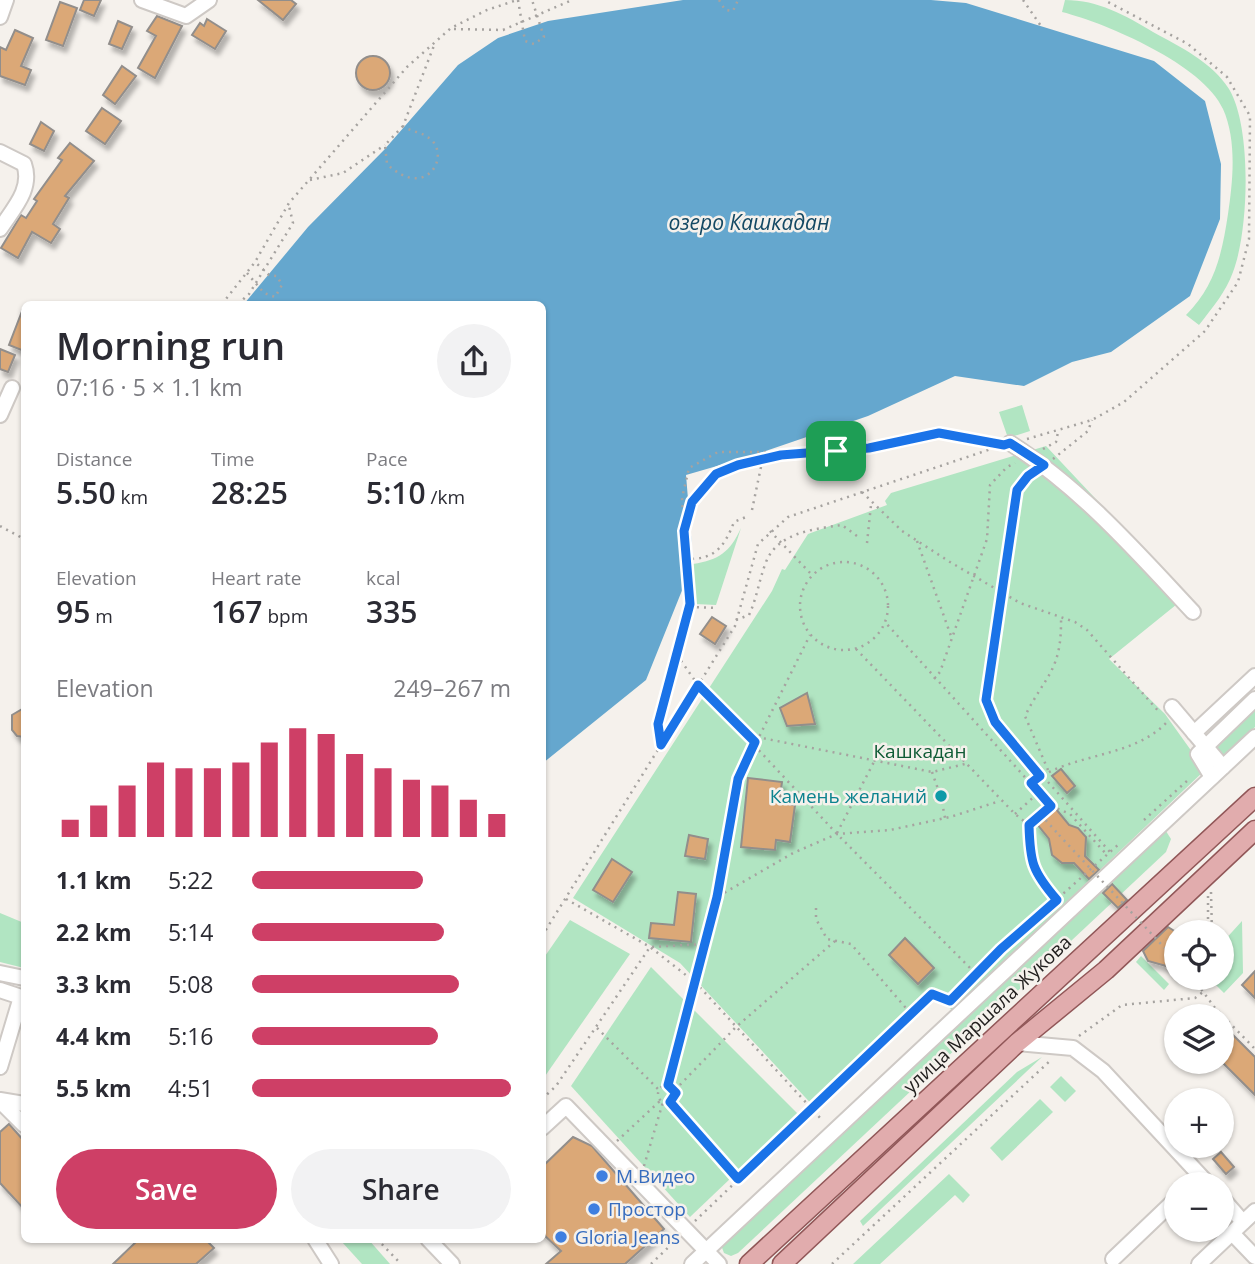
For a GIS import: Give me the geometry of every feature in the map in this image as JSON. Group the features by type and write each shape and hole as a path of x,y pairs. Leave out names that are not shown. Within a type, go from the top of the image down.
{"main road":[{"name":"улица Маршала Жукова","path":"749,1264 1255,797"},
{"path":"782,1264 1017,1043 1106,970 1255,830"}],"street":[{"path":"0,17 6,0"},
{"path":"142,0 186,16 209,0"},
{"path":"0,152 24,164 27,187 0,229"},
{"path":"0,415 12,388"},
{"path":"1007,444 1044,465 1098,510 1193,612"},
{"path":"1194,733 1255,677"},
{"path":"1206,747 1255,699"},
{"path":"1172,707 1206,747 1213,769"},
{"path":"692,1264 1213,769 1255,737"},
{"path":"0,973 21,977"},
{"path":"0,990 21,997 0,1067"},
{"path":"1017,1043 1073,1048 1103,1071 1191,1172"},
{"path":"0,1100 21,1104"},
{"path":"0,1100 21,1122"},
{"path":"546,1124 566,1106 719,1264"},
{"path":"1113,1259 1164,1210"},
{"path":"1234,1231 1255,1211"},
{"path":"1234,1212 1243,1222"},
{"path":"1234,1235 1255,1257"},
{"path":"1199,1264 1222,1242"},
{"path":"318,1243 331,1264"},
{"path":"432,1243 452,1264"}],"path":[{"path":"224,301 255,262 289,203 407,67 451,28 487,10 517,0 526,41 534,44 541,42 544,37 532,0"},
{"path":"451,28 503,30 536,18 572,0"},
{"path":"719,0 725,10 733,11 738,0"},
{"path":"1023,0 1041,26"},
{"path":"546,930 736,620 758,544 770,531 788,517 1007,444 1091,420 1124,402 1205,331 1238,282 1249,239 1250,116 1227,76 1188,44 1104,0"},
{"path":"307,181 343,173 385,145 403,127 436,40"},
{"path":"385,145 387,164 396,173 405,178 420,179 429,175 435,167 436,149 430,138 403,127"},
{"path":"241,301 257,282 293,223 289,203"},
{"path":"247,273 270,297 275,297 280,292 282,285 277,276 263,270 255,262"},
{"path":"1091,420 1088,431 1078,441 1028,476 1017,490 986,700 995,722 1109,853"},
{"path":"934,679 940,672 990,526 990,485 1007,467 1056,442 1058,431"},
{"path":"661,745 658,724 689,607 682,498 689,468 718,452 805,452 869,448 939,433 1007,444"},
{"path":"684,531 692,502 716,474 738,465 805,452"},
{"path":"752,510 762,462"},
{"path":"862,492 871,503 917,541 1020,603 1061,617 1087,630 1176,730"},
{"path":"867,543 871,503"},
{"path":"685,559 706,558 719,552 734,522 746,517"},
{"path":"736,620 750,615 766,561 781,543 802,532 842,525 858,536"},
{"path":"0,526 21,537"},
{"path":"770,531 812,575"},
{"path":"917,541 951,636"},
{"path":"835,562 862,566 882,583 888,609 885,622 878,634 856,649 831,649 810,635 803,624 799,599 812,575 835,562"},
{"path":"689,607 718,608"},
{"path":"1048,770 1025,716 1049,680 1058,656 1061,617"},
{"path":"885,622 1051,806 1070,814 1109,853"},
{"path":"659,1090 668,1085 696,983 717,897 738,779 810,635"},
{"path":"856,649 965,764 1029,825 1031,864 1036,875 1057,900"},
{"path":"677,655 698,685 755,742 837,834 976,974"},
{"path":"1031,783 1048,770 1141,742 1156,734 1167,722"},
{"path":"757,737 876,758 933,772 965,764"},
{"path":"837,834 876,758"},
{"path":"1141,823 1213,769"},
{"path":"933,772 938,789 934,797 942,802"},
{"path":"938,789 946,793 942,802 945,818"},
{"path":"1015,814 1039,792"},
{"path":"717,897 793,853 837,834 890,830 945,818 1001,800"},
{"path":"1029,825 1051,806"},
{"path":"1041,815 1164,947"},
{"path":"651,1264 932,994 950,1001 1122,841"},
{"path":"1210,891 1210,920"},
{"path":"566,899 650,947 696,983 833,1131"},
{"path":"816,908 816,919 827,939 851,944 911,1014"},
{"path":"670,1102 675,1096 675,1090 737,1027 835,941"},
{"path":"650,947 706,943"},
{"path":"546,1095 556,1086 650,947"},
{"path":"832,1264 1065,1047 1122,1005 1181,1002 1203,992 1255,1049"},
{"path":"596,1027 659,1090 662,1101 640,1182"},
{"path":"668,1085 675,1090"},
{"path":"608,1149 662,1101 670,1102 738,1179"},
{"path":"381,1243 401,1264"}],"green space":[{"path":"1065,0 1089,3 1132,20 1205,63 1229,89 1242,128 1245,153 1242,231 1230,279 1199,325 1186,315 1204,293 1216,269 1223,243 1231,188 1232,147 1223,109 1196,77 1152,48 1103,26 1062,12"},
{"path":"1022,405 1030,431 1008,438 999,412"},
{"name":"Кашкадан","path":"1046,446 1187,596 1109,659 1165,714 1205,770 953,1010 933,999 818,1111 680,963 573,898 772,591 782,569 785,570 808,534 887,505 885,501 891,493"},
{"path":"741,528 716,605 695,604 693,564 723,554"},
{"path":"1255,705 1255,727 1215,765 1204,759"},
{"path":"1164,828 1171,839 1166,852 738,1253 731,1256 724,1253 721,1245"},
{"path":"0,913 21,922 21,967 0,962"},
{"path":"570,920 630,954 546,1075 546,955"},
{"path":"1242,921 1243,973 1234,982 1234,930"},
{"path":"1141,956 1164,979 1164,990 1136,962"},
{"path":"651,967 798,1114 690,1217 571,1086"},
{"path":"1042,1057 863,1226 860,1221 1017,1072"},
{"path":"1061,1076 1076,1091 1065,1102 1050,1087"},
{"path":"1040,1099 1053,1112 1002,1161 990,1148"},
{"path":"949,1174 970,1195 963,1203 955,1195 880,1264 853,1264"},
{"path":"343,1243 372,1243 390,1264 362,1264"}],"water":[{"name":"озеро Кашкадан","path":"683,0 931,0 966,3 1154,61 1205,101 1221,164 1220,219 1190,296 1111,352 1072,362 1024,386 955,376 868,416 686,475 692,547 689,573 646,680 546,761 546,301 246,301 308,227 384,150 458,65 498,38 548,21"}],"building":[{"path":"84,0 101,0 94,16 80,10"},
{"path":"258,0 291,0 296,4 283,20"},
{"path":"60,2 77,8 63,46 46,40"},
{"path":"157,16 182,26 155,78 138,68 156,36 147,31"},
{"path":"207,19 226,31 215,49 192,35 200,23 204,26"},
{"path":"118,21 132,27 122,49 109,44"},
{"path":"15,30 33,38 21,66 31,70 25,85 0,76 0,47 6,50"},
{"path":"373,56 385,61 390,73 385,85 373,90 361,85 356,73 361,61"},
{"path":"122,66 136,76 115,104 103,95"},
{"path":"102,108 121,121 105,144 86,131"},
{"path":"41,122 54,131 44,151 30,144"},
{"path":"70,143 94,161 65,196 69,198 53,224 60,229 51,243 32,232 18,258 1,248 21,215 26,218 37,201 34,199 62,160 58,158"},
{"path":"21,314 21,350 9,345"},
{"path":"0,349 15,355 8,372 0,369"},
{"path":"712,617 726,626 715,644 700,634"},
{"path":"807,693 815,724 787,726 780,708"},
{"path":"21,710 21,737 12,730 12,715"},
{"path":"1061,769 1075,786 1067,793 1052,776"},
{"path":"748,778 782,782 779,803 795,805 790,842 776,840 775,850 741,847"},
{"path":"1056,809 1069,825 1078,828 1086,837 1085,856 1099,870 1089,879 1074,863 1062,863 1052,855 1049,839 1037,824"},
{"path":"689,835 708,839 705,859 685,856"},
{"path":"612,859 632,872 613,902 593,890"},
{"path":"1112,884 1127,900 1118,908 1103,893"},
{"path":"678,892 696,894 691,942 649,938 651,923 674,925"},
{"path":"1164,931 1164,965 1148,961 1143,951"},
{"path":"905,938 934,968 918,984 889,955"},
{"path":"1255,971 1255,998 1242,985"},
{"path":"1234,1036 1255,1057 1255,1095 1234,1074"},
{"path":"9,1124 21,1138 21,1206 0,1183 0,1132"},
{"name":"Простор","path":"573,1137 592,1146 664,1229 625,1264 546,1264 561,1251 546,1237 546,1163"},
{"path":"1226,1158 1234,1167 1224,1172 1213,1159"},
{"path":"135,1243 209,1243 214,1248 196,1264 113,1264"}],"place":[{"name":"Камень желаний","path":"941,796"},
{"name":"М.Видео","path":"602,1176"},
{"name":"Простор","path":"594,1209"},
{"name":"Gloria Jeans","path":"561,1237"}],"route":[{"path":"939,433 975,437 1004,445 1010,443 1044,465 1028,476 1017,490 986,700 995,722 1040,776 1031,783 1051,806 1029,825 1031,864 1036,875 1057,900 1001,949 950,1001 932,994 738,1179 670,1102 676,1093 673,1087 668,1085 717,897 738,779 755,742 698,685 661,745 658,724 690,604 684,531 692,502 716,474 738,465 761,462 781,455 836,451 869,448 939,433"}]}
